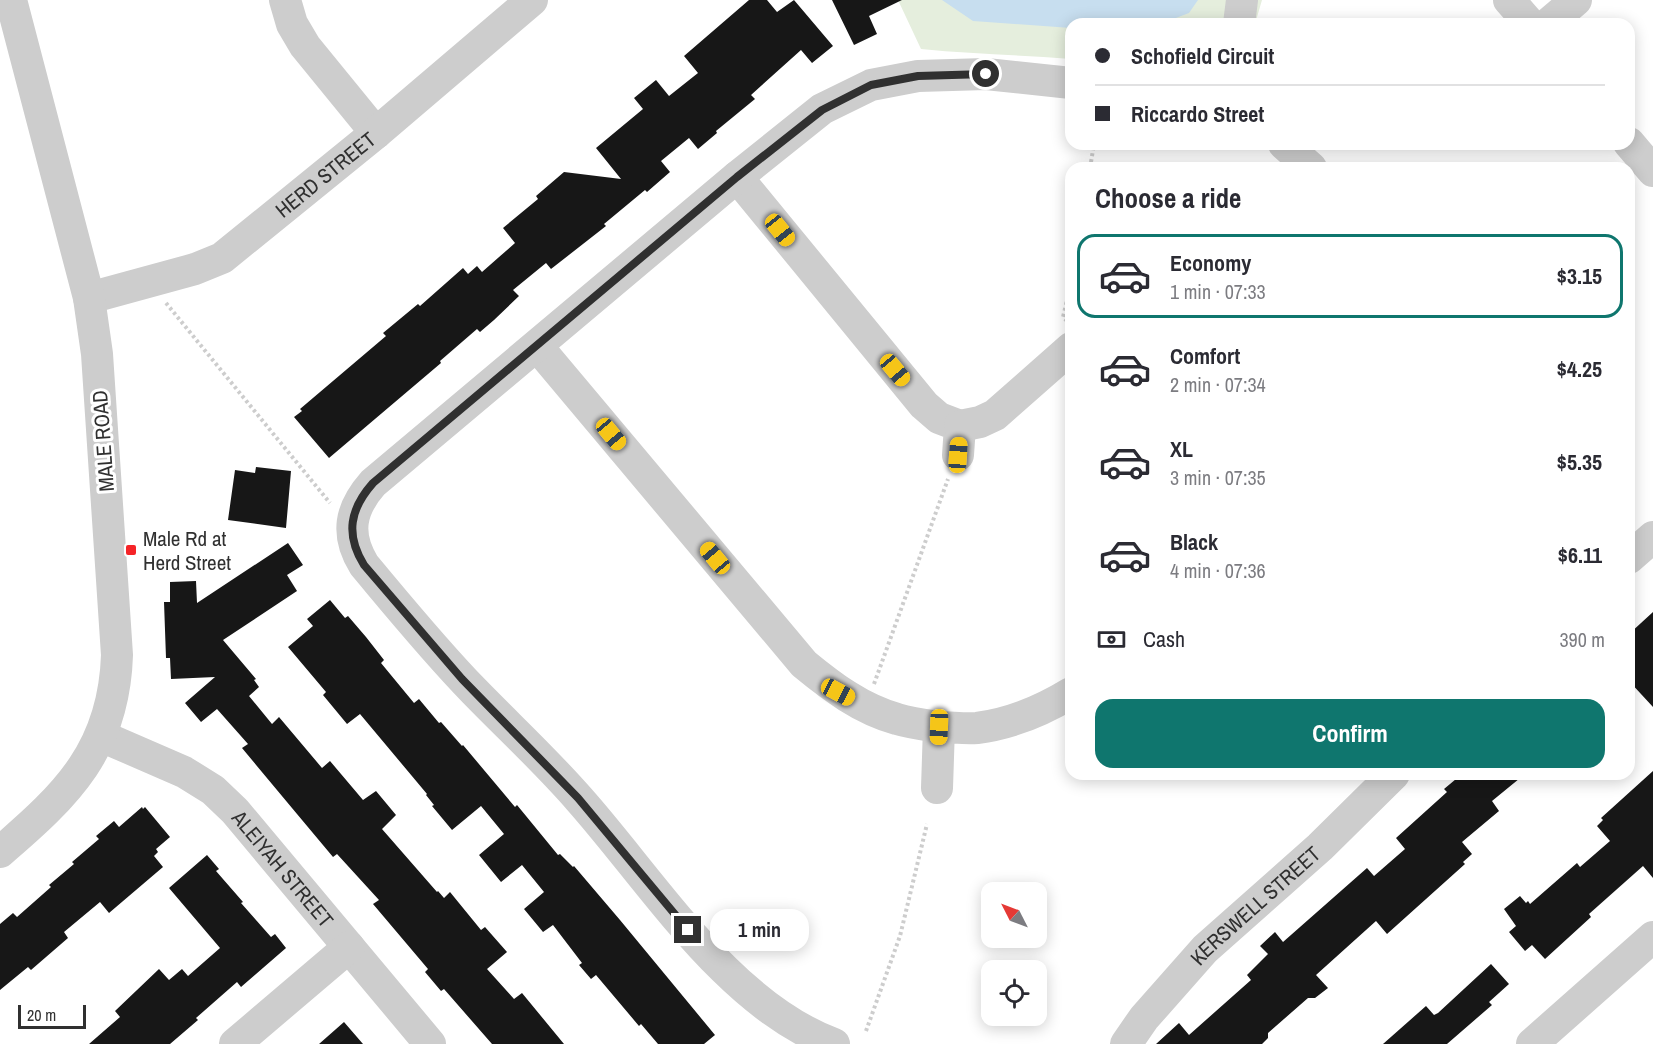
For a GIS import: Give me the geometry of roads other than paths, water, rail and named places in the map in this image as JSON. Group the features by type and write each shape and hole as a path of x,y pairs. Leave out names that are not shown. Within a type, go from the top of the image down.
{"street":[{"name":"MALE ROAD","path":"0,852 43,815 63,794 101,736 113,688 117,655 97,354 89,298 11,0"},
{"path":"285,0 292,24 305,46 376,133"},
{"name":"HERD STREET","path":"89,298 195,269 222,258 376,133 532,0"},
{"path":"1240,18 1242,0"},
{"path":"1509,0 1525,18"},
{"path":"1555,18 1576,0"},
{"path":"834,1044 796,1025 761,1002 717,963 578,798 467,683 379,583 358,555 352,534 352,521 356,506 373,483 737,177 822,110 871,85 918,76 986,74 1065,82"},
{"path":"1291,150 1304,162"},
{"path":"1635,150 1653,171"},
{"path":"737,177 924,405 959,440 980,422 995,415 1065,353"},
{"path":"537,346 804,664 838,692 897,720 939,727 977,728 1013,719 1048,706 1065,696"},
{"path":"937,788 939,727"},
{"name":"ALEIYAH STREET","path":"101,736 184,772 213,790 235,811 430,1044"},
{"name":"KERSWELL STREET","path":"1126,1044 1144,1018 1205,949 1320,847 1388,780"},
{"path":"1532,1044 1653,937"},
{"path":"235,1044 349,947"}],"water":[{"path":"942,0 1198,0 1189,13 1176,18 1065,18 1065,28 973,21"}],"place":[{"name":"Male Rd at Herd Street","path":"131,550"}]}
